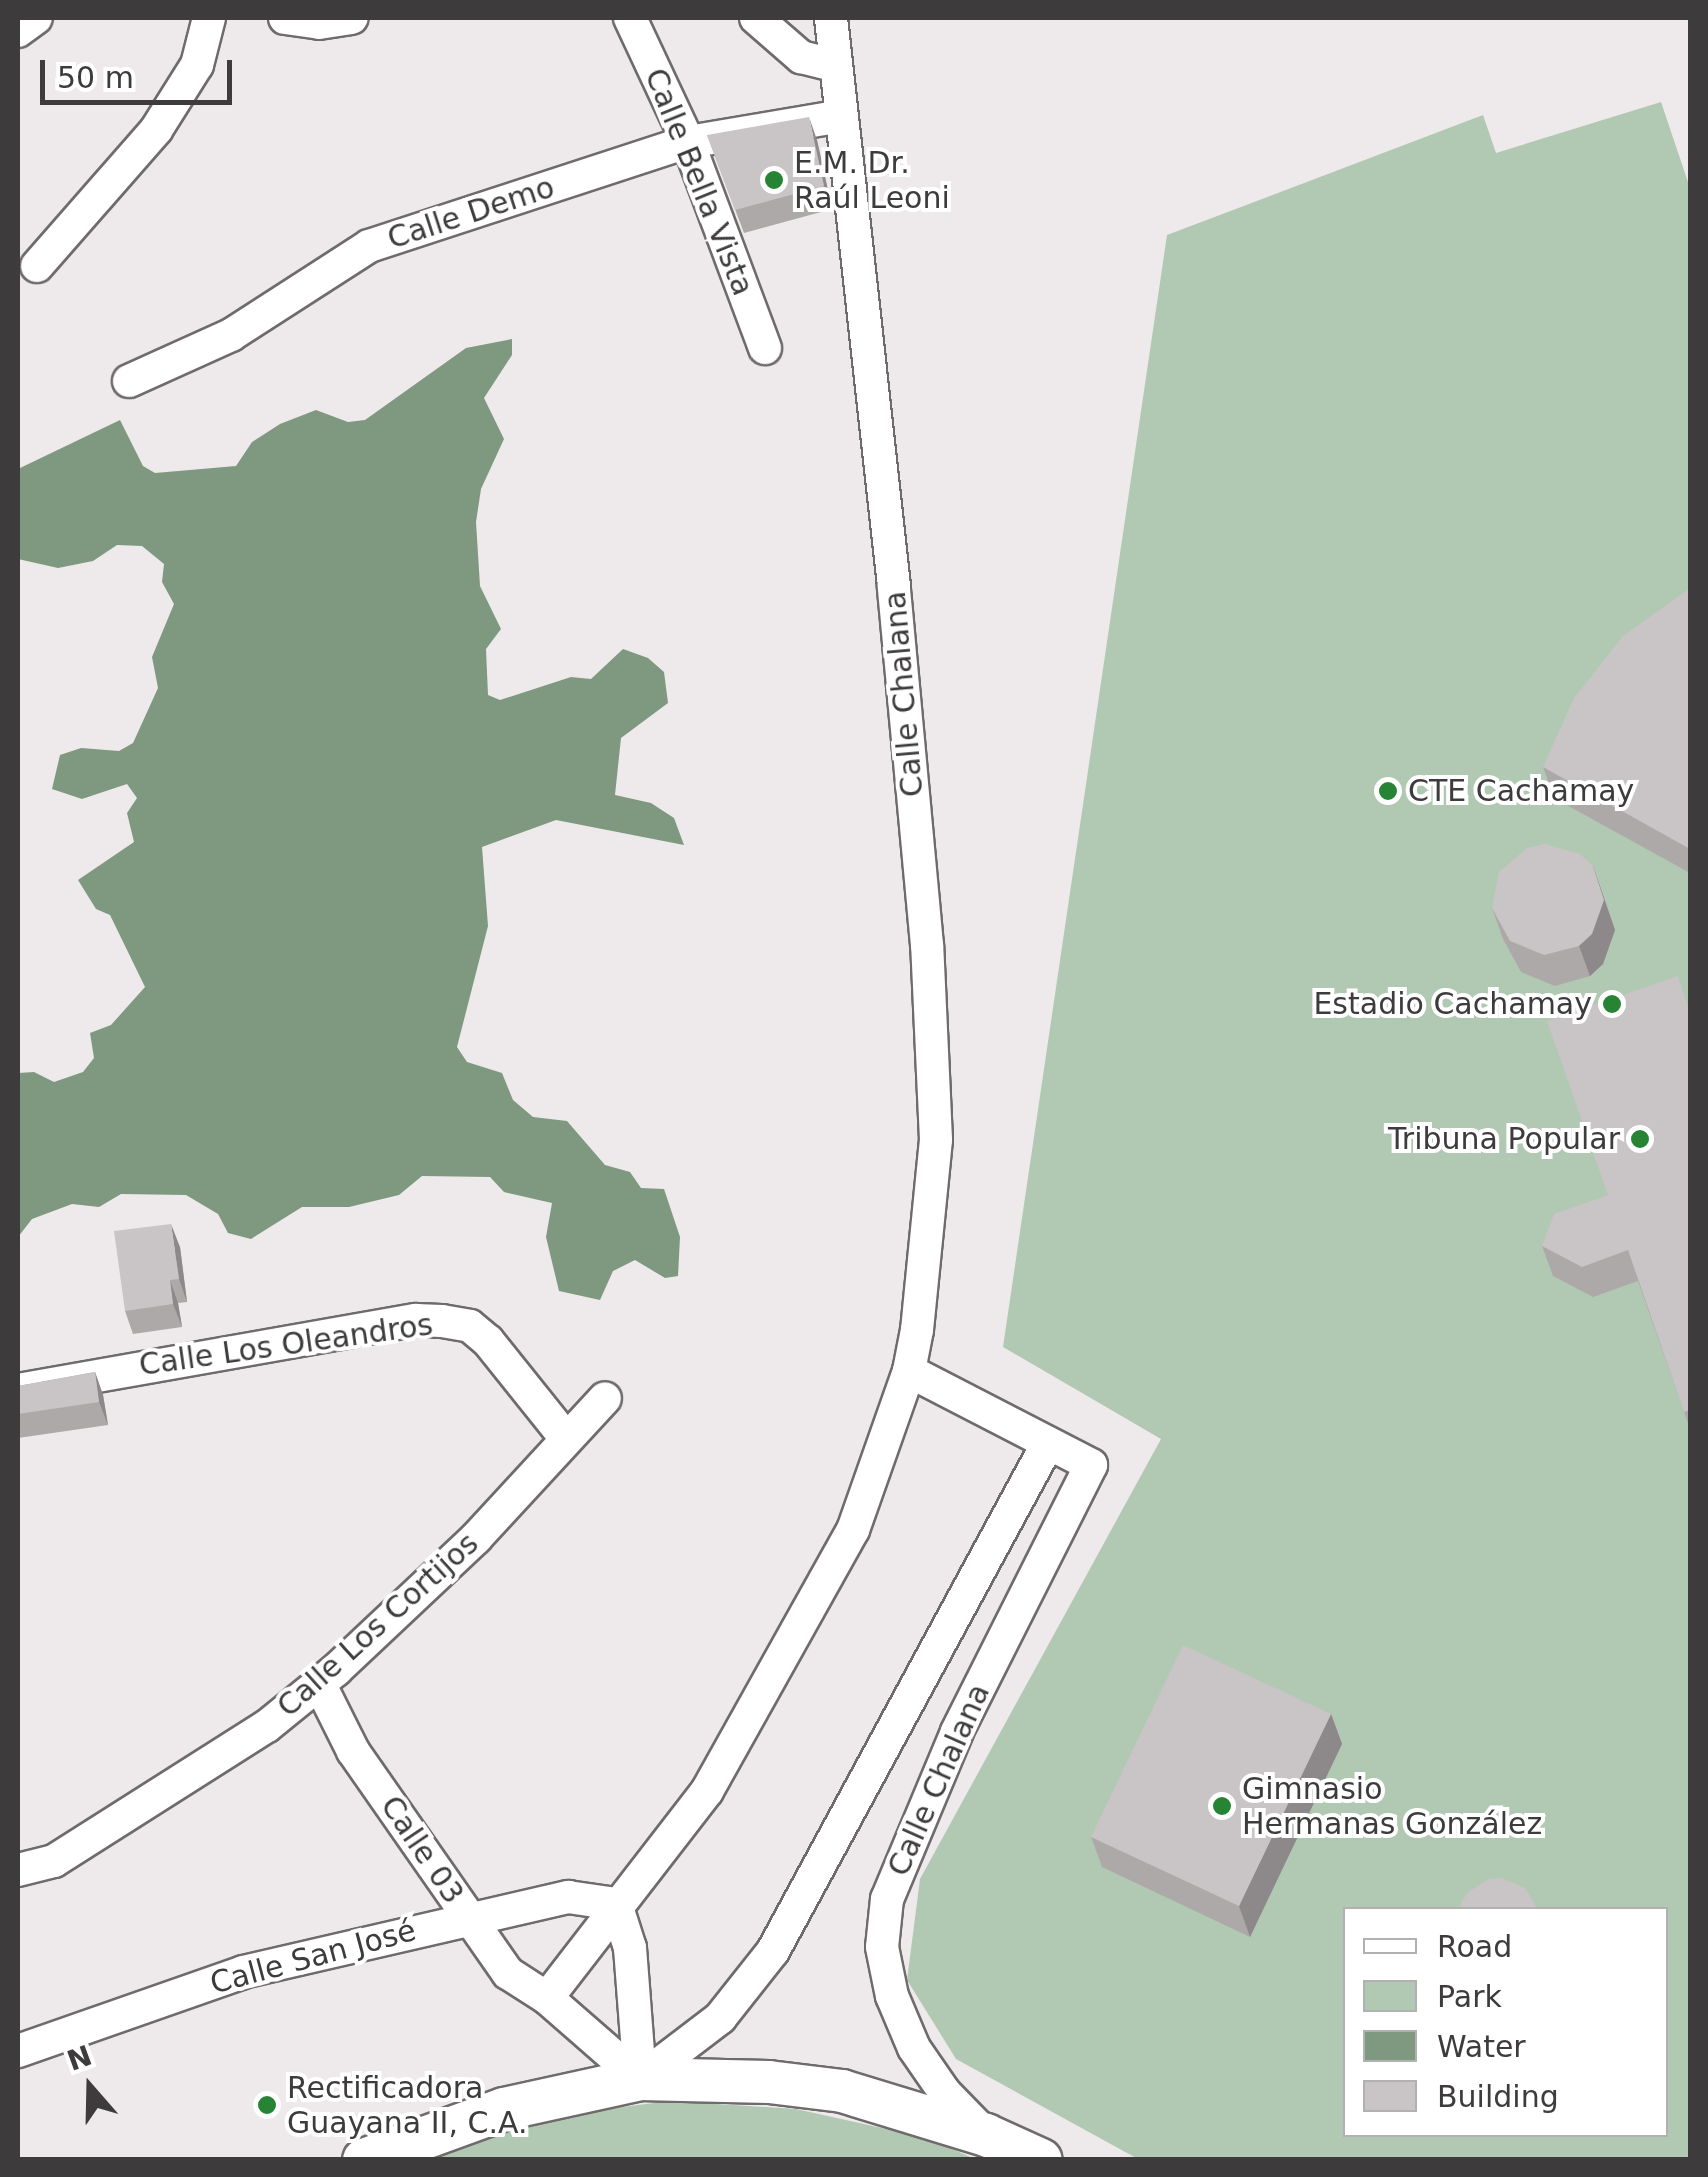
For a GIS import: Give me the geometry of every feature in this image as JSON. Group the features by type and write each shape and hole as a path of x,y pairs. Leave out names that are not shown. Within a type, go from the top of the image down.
{"main road":[{"path":"364,2160 504,2110 640,2079 769,2082 842,2090 986,2135 1041,2160"},
{"path":"390,2160 425,2136"}],"street":[{"path":"18,31 36,18"},
{"path":"37,266 156,130 197,64 209,18"},
{"path":"285,18 319,22 352,18"},
{"name":"Calle Bella Vista","path":"630,18 688,142 765,348"},
{"path":"756,18 801,57 836,66"},
{"name":"Calle Chalana","path":"547,1998 706,1791 853,1530 909,1371 936,1140 927,945 894,586 831,18"},
{"name":"Calle Demo","path":"129,381 230,335 369,246 688,142 840,116"},
{"name":"Calle Los Oleandros","path":"18,1390 416,1320 442,1321 470,1326 488,1340 565,1437"},
{"name":"Calle Chalana","path":"909,1371 1091,1465 957,1732 888,1899 882,1947 892,1996 914,2048 945,2093 986,2135"},
{"name":"Calle Los Cortijos","path":"18,1870 54,1861 267,1726 319,1684 476,1538 604,1398"},
{"name":"Calle Chalana","path":"640,2079 720,2018 773,1951 1047,1444"},
{"name":"Calle 03","path":"319,1684 354,1751 508,1973 547,1998 640,2079"},
{"name":"Calle San José","path":"18,2050 243,1972 467,1917 568,1897 616,1904"},
{"path":"616,1904 630,1948 640,2079"}],"green space":[{"name":"CTE Cachamay","path":"1661,102 1690,188 1690,2159 1138,2159 956,2059 907,1980 920,1879 1161,1439 1003,1347 1167,235 1483,115 1496,153"},
{"path":"670,2101 796,2109 927,2138 975,2159 408,2160 534,2118"}],"water":[{"path":"512,339 512,355 484,398 504,439 481,489 476,522 480,586 501,629 486,649 488,695 500,700 571,677 591,679 623,649 648,658 664,672 668,703 621,738 615,795 651,803 674,818 684,845 556,820 482,847 488,926 457,1047 467,1062 502,1073 513,1100 533,1117 567,1121 605,1165 630,1172 641,1188 664,1189 680,1237 678,1276 665,1278 635,1260 613,1271 600,1300 559,1291 546,1237 552,1203 504,1192 490,1177 422,1176 399,1195 349,1207 302,1207 251,1239 228,1233 218,1214 186,1195 121,1194 99,1207 72,1204 32,1219 18,1237 18,1073 34,1072 54,1082 83,1072 94,1058 90,1033 111,1025 145,987 110,915 96,909 78,880 134,842 127,813 137,798 127,784 82,799 52,789 60,755 81,748 119,751 133,743 158,688 152,657 174,604 162,582 164,564 142,546 117,545 93,561 58,568 18,559 18,469 120,420 143,466 155,473 236,466 252,442 280,424 316,410 348,422 365,420 466,348"}],"building":[{"name":"E.M. Dr. Raúl Leoni","path":"809,117 824,186 735,210 707,135"},
{"path":"1690,588 1690,849 1543,767 1574,698 1623,636"},
{"path":"1545,844 1580,854 1593,866 1604,900 1592,934 1579,946 1544,955 1510,941 1492,908 1499,872 1527,848"},
{"name":"Tribuna Popular","path":"1678,976 1690,1013 1690,1410 1684,1412 1628,1250 1582,1267 1542,1246 1554,1214 1608,1195 1547,1021"},
{"path":"171,1224 179,1279 170,1280 173,1304 125,1311 114,1231"},
{"path":"95,1372 99,1402 18,1414 18,1386"},
{"name":"Gimnasio Hermanas González","path":"1183,1645 1331,1714 1239,1906 1091,1837"},
{"path":"1502,1878 1525,1888 1536,1907 1460,1907 1468,1892 1489,1879"}],"place":[{"name":"E.M. Dr. Raúl Leoni","path":"774,180"},
{"name":"CTE Cachamay","path":"1388,791"},
{"name":"Estadio Cachamay","path":"1612,1004"},
{"name":"Tribuna Popular","path":"1640,1139"},
{"name":"Gimnasio Hermanas González","path":"1222,1806"},
{"name":"Rectificadora Guayana II, C.A.","path":"267,2105"}]}
